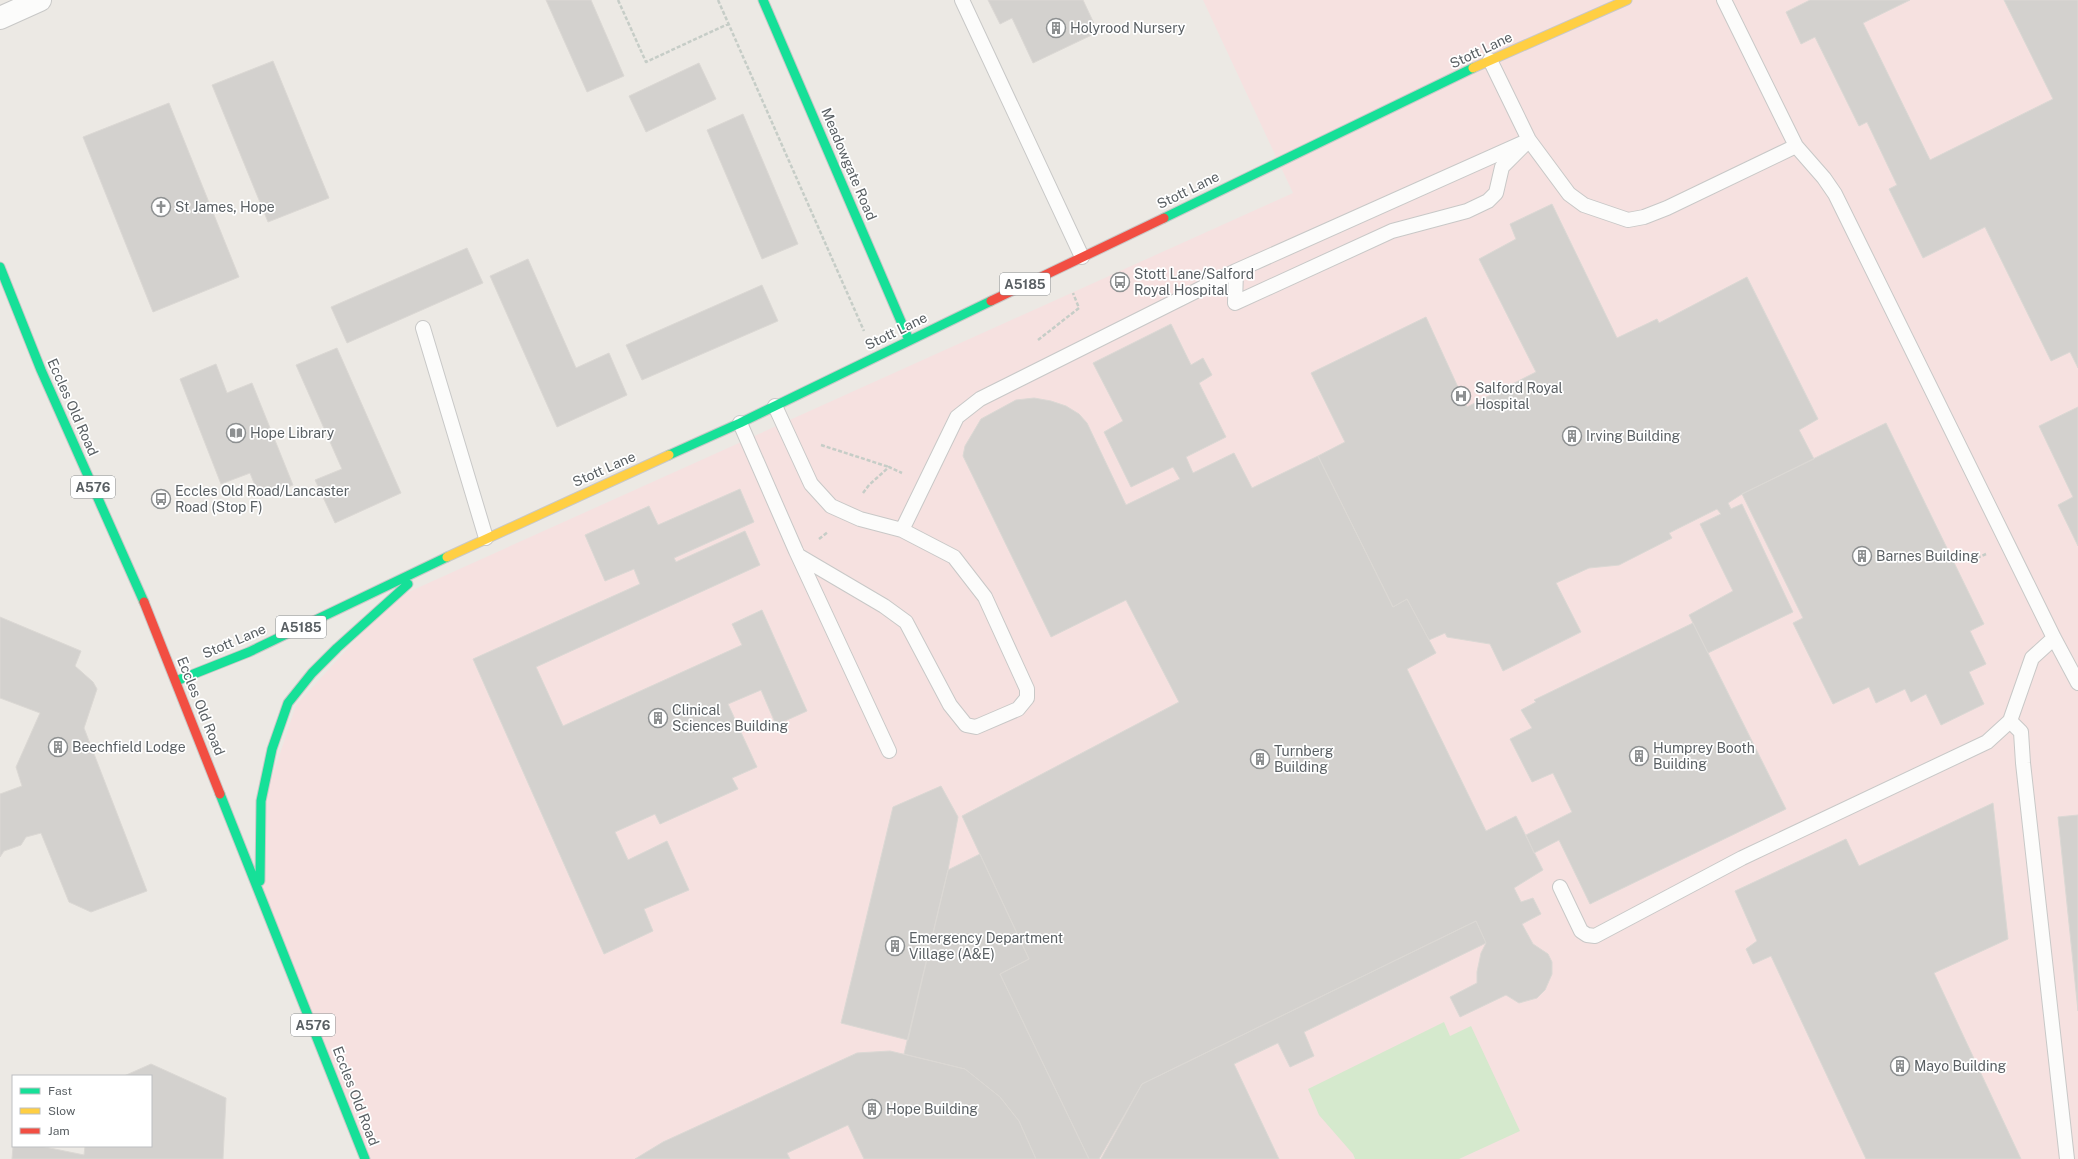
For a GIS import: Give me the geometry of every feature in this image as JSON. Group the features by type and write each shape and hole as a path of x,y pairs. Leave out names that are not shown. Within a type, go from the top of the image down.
{"main road":[{"name":"Meadowgate Road","path":"763,0 909,340"},
{"name":"Stott Lane","path":"176,681 248,652 486,538 740,423 1061,266 1490,60 1627,0"},
{"name":"Eccles Old Road","path":"0,267 41,370 146,608 176,681 365,1159"},
{"path":"0,296 10,292"},
{"path":"260,891 261,801 272,749 288,703 312,673 337,648 425,568"}],"street":[{"path":"0,18 40,0"}],"lane":[{"path":"962,0 1082,257"},
{"path":"1724,0 1796,146 1824,178 1835,194 2054,638 2078,683"},
{"path":"1490,60 1529,140 1569,194 1584,205 1628,220 1644,218 1668,208 1796,146"},
{"path":"1236,271 1235,303 1392,231 1467,211 1488,202 1496,193 1502,167 1529,140"},
{"path":"902,530 957,416 980,399 1236,271 1529,140"},
{"path":"423,328 486,538"},
{"path":"775,406 811,484 831,506 848,514 902,530 954,557 985,596 1027,689 1027,698 1018,709 976,727 966,725 950,705 906,622 884,606 798,554"},
{"path":"740,423 798,554 889,751"},
{"path":"1560,887 1581,931 1587,935 1595,936 1742,858 1987,742 2010,721 2032,658 2054,638"},
{"path":"2010,721 2021,732 2022,763 2067,1159"}],"path":[{"path":"618,0 646,62 728,24"},
{"path":"718,0 875,357"},
{"path":"1032,345 1079,308 1061,266"},
{"path":"821,446 889,467 924,482"},
{"path":"798,554 816,542 848,514 869,485 889,467"}],"shaded area":[{"name":"Salford Royal Hospital","path":"1203,0 2078,0 2078,1159 368,1159 262,891 264,802 296,705 393,599 1293,193"}],"green space":[{"path":"1444,1022 1450,1036 1471,1026 1520,1131 1459,1159 1355,1159 1353,1154 1319,1115 1308,1089"}],"building":[{"path":"546,0 591,0 624,76 587,92"},
{"name":"Holyrood Nursery","path":"988,0 1083,0 1098,32 1033,63 1012,18 1000,24"},
{"path":"1810,0 1910,0 1863,23 1930,160 2053,99 2004,0 2078,0 2078,368 2070,352 2051,361 1985,227 1923,258 1889,189 1897,185 1867,122 1859,126 1815,37 1801,44 1786,12"},
{"path":"273,61 329,198 268,222 212,85"},
{"path":"699,63 716,99 646,132 629,96"},
{"name":"St James, Hope","path":"169,103 239,277 153,312 83,137"},
{"path":"743,114 798,244 762,259 707,130"},
{"name":"Irving Building","path":"1552,204 1617,338 1657,319 1659,323 1747,277 1818,419 1799,430 1814,459 1742,494 1728,503 1731,509 1742,504 1793,612 1708,653 1689,615 1733,591 1700,524 1721,514 1717,509 1669,533 1672,538 1619,565 1589,568 1556,583 1581,632 1503,671 1490,644 1447,637 1445,633 1429,640 1407,599 1393,607 1318,456 1345,442 1311,373 1426,317 1467,407 1536,372 1479,259 1516,239 1510,224"},
{"path":"467,248 483,283 347,343 331,307"},
{"path":"528,259 576,368 609,353 627,395 557,427 490,276"},
{"path":"762,285 778,321 642,380 626,345"},
{"name":"Turnberg Building","path":"1171,324 1191,365 1203,358 1212,375 1199,383 1226,437 1186,457 1193,473 1234,453 1252,488 1318,456 1393,607 1407,599 1436,653 1407,669 1486,831 1516,816 1543,870 1514,888 1521,902 1533,898 1541,914 1522,924 1533,944 1548,954 1552,962 1552,974 1545,990 1537,998 1519,1003 1506,995 1460,1017 1450,997 1477,983 1477,972 1481,953 1486,943 1476,921 1142,1084 1099,1159 1089,1159 1000,974 1029,959 962,816 1179,702 1126,600 1051,637 963,456 965,446 981,419 1016,400 1034,398 1051,401 1066,406 1079,414 1087,423 1126,505 1180,479 1173,467 1131,487 1104,432 1123,421 1093,363"},
{"path":"337,348 401,493 335,523 315,480 342,469 296,365"},
{"name":"Hope Library","path":"216,364 227,393 252,383 293,485 260,498 250,473 221,484 180,379"},
{"path":"2078,407 2078,546 2058,505 2073,497 2039,426"},
{"name":"Barnes Building","path":"1886,423 1984,624 1970,631 1986,664 1969,672 1984,704 1941,725 1926,694 1911,702 1905,689 1876,703 1869,687 1833,704 1793,623 1803,618 1742,494"},
{"name":"Clinical Sciences Building","path":"740,489 754,522 674,558 676,562 745,531 760,565 536,667 563,726 742,645 732,624 762,610 807,711 776,725 761,690 728,704 757,767 732,778 738,789 660,824 655,814 615,832 628,860 667,841 689,890 644,909 653,931 604,954 473,659 640,584 634,569 605,581 585,535 649,506 658,525"},
{"name":"Beechfield Lodge","path":"0,617 81,651 75,666 93,682 97,689 84,728 147,891 91,912 69,902 41,833 26,837 21,845 4,851 0,857 0,794 22,786 16,767 40,713 0,698"},
{"name":"Humprey Booth Building","path":"1693,623 1786,809 1590,904 1559,840 1534,853 1526,835 1572,812 1553,773 1532,782 1510,739 1532,728 1521,710 1536,702 1534,700"},
{"name":"Emergency Department Village (A&E)","path":"941,786 958,817 948,870 908,1040 841,1023 893,807"},
{"name":"Mayo Building","path":"1993,803 2008,939 1934,973 2021,1159 1866,1159 1771,956 1753,964 1746,949 1757,941 1735,891 1846,839 1859,866"},
{"path":"2078,815 2078,1011 2058,817"},
{"path":"980,854 1029,959 1000,974 1089,1159 1036,1159 1019,1121 1000,1097 965,1069 904,1054 948,870"},
{"path":"1476,921 1486,943 1304,1032 1314,1056 1290,1067 1278,1043 1234,1064 1279,1159 1101,1159 1142,1084"},
{"name":"Hope Building","path":"890,1051 965,1069 1000,1097 1019,1121 1036,1159 864,1159 848,1125 787,1153 790,1159 635,1159 663,1142 857,1053"},
{"path":"151,1064 226,1098 223,1159 12,1159 13,1147 45,1147 84,1155 85,1147 152,1147 152,1075 126,1075"}],"traffic: fast":[{"path":"763,0 909,340"},
{"path":"1164,218 1473,68"},
{"path":"0,267 41,370 144,602"},
{"path":"669,455 740,423 991,301"},
{"path":"176,681 249,652 447,557"},
{"path":"260,881 261,801 272,749 288,703 312,673 337,648 408,584"},
{"path":"220,794 365,1159"}],"traffic: slow":[{"path":"1473,68 1627,0"},
{"path":"447,557 669,455"}],"traffic: jam":[{"path":"991,301 1164,218"},
{"path":"144,602 220,794"}],"place":[{"name":"Holyrood Nursery","path":"1056,28"},
{"name":"St James, Hope","path":"161,207"},
{"name":"Stott Lane/Salford Royal Hospital","path":"1120,282"},
{"name":"Salford Royal Hospital","path":"1461,396"},
{"name":"Hope Library","path":"236,433"},
{"name":"Irving Building","path":"1572,436"},
{"name":"Eccles Old Road/Lancaster Road (Stop F)","path":"161,499"},
{"name":"Barnes Building","path":"1862,556"},
{"name":"Clinical Sciences Building","path":"658,718"},
{"name":"Beechfield Lodge","path":"58,747"},
{"name":"Humprey Booth Building","path":"1639,756"},
{"name":"Turnberg Building","path":"1260,759"},
{"name":"Emergency Department Village (A&E)","path":"895,946"},
{"name":"Mayo Building","path":"1900,1066"},
{"name":"Hope Building","path":"872,1109"}]}
